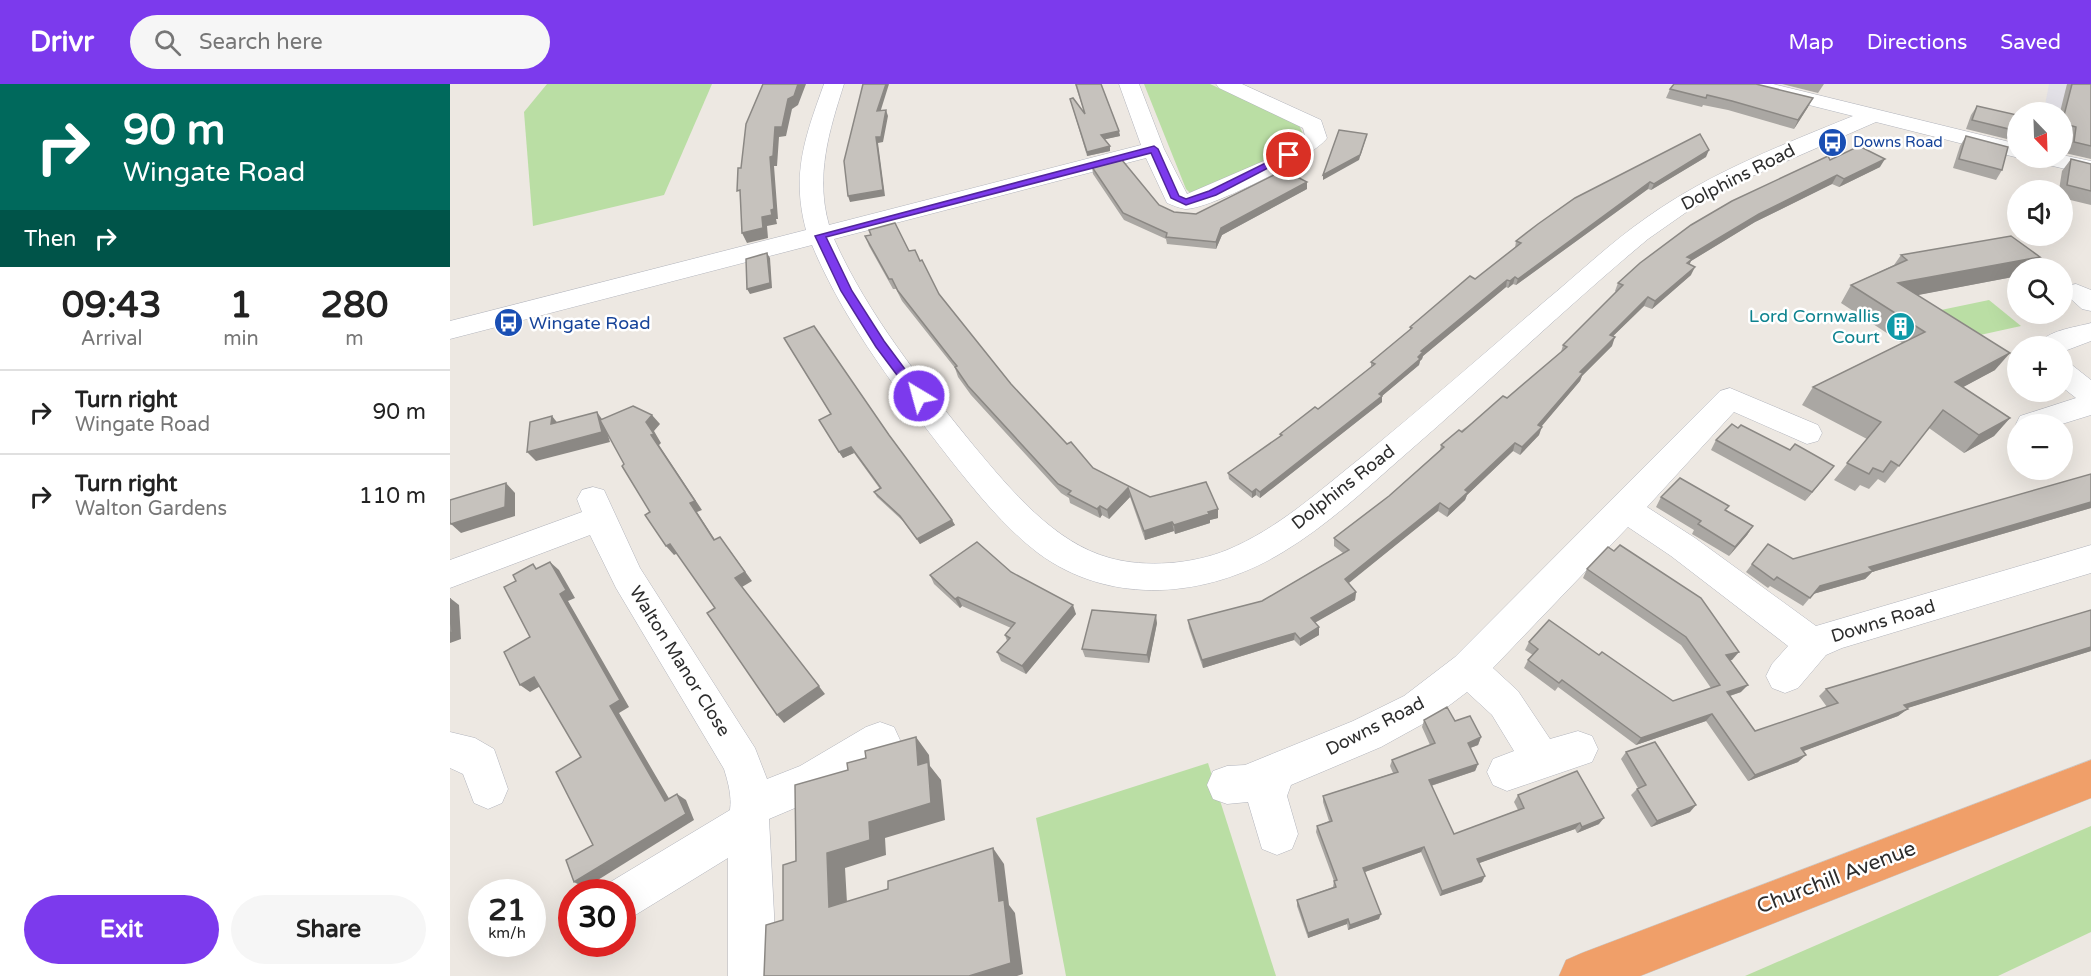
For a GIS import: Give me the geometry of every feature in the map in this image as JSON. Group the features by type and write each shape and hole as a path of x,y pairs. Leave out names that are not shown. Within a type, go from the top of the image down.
{"highway":[{"name":"Churchill Avenue","path":"1582,976 2091,779"}],"street":[{"name":"Dolphins Road","path":"834,84 823,119 810,180 811,197 820,236 847,291 880,344 947,435 1007,504 1035,531 1087,565 1107,572 1149,578 1198,571 1252,554 1307,519 1659,220 1686,201 1737,173 1873,116"},
{"path":"1129,84 1175,198 1186,202 1212,193 1270,165 1308,145 1316,138 1312,124 1226,84"},
{"path":"1748,84 2007,148"},
{"path":"450,330 1154,149"},
{"path":"2073,164 2091,168"},
{"path":"2073,337 2091,332"},
{"path":"2073,381 2091,395"},
{"name":"Downs Road","path":"1227,785 1245,784 1367,734 1417,708 1468,669 1730,398 1807,433"},
{"path":"2064,414 2091,405"},
{"name":"Walton Manor Close","path":"450,574 597,508 628,578 741,761 749,784 751,976"},
{"name":"Downs Road","path":"1625,509 1683,546 1813,644"},
{"name":"Downs Road","path":"1785,676 1813,644 1834,635 2091,559"},
{"path":"1468,669 1505,703 1520,724 1524,766 1578,749"},
{"path":"636,890 749,814 814,780 880,740"},
{"path":"450,750 461,751 480,762 488,789"},
{"path":"1276,772 1268,788 1267,796 1277,834"}],"shaded area":[{"path":"2049,84 2091,84 2091,116 2073,112 2073,102 2046,102"}],"green space":[{"path":"547,84 712,84 664,195 533,226 524,112"},
{"path":"1144,84 1210,84 1299,125 1304,136 1295,144 1267,160 1191,194 1186,189"},
{"path":"1989,300 2007,315 2007,324 2021,326 1980,335 1941,310"},
{"path":"1208,763 1276,976 1066,976 1036,818"},
{"path":"2091,826 2091,932 1998,976 1745,976"}],"building":[{"path":"763,84 798,84 794,96 788,99 782,127 775,127 773,156 770,157 774,209 771,210 772,215 762,217 763,228 742,233 740,190 737,191 738,168 741,168 746,124"},
{"path":"863,84 886,84 877,111 886,110 881,137 876,137 883,190 848,196 844,161"},
{"path":"1076,84 1101,84 1119,131 1101,135 1110,146 1087,152 1070,99 1073,98 1085,114"},
{"path":"1674,84 1756,84 1813,98 1798,120 1732,101 1707,95 1706,98 1670,89"},
{"path":"2072,84 2091,84 2091,146 2074,142 2076,127 2073,126 2073,102 2067,102"},
{"path":"1977,106 2007,113 2007,129 1972,120"},
{"path":"1339,130 1367,134 1360,155 1323,175"},
{"path":"1700,134 1709,150 1654,184 1650,182 1518,279 1515,277 1510,281 1507,280 1421,351 1423,352 1418,357 1420,359 1379,394 1382,396 1260,492 1256,489 1252,492 1228,473 1282,435 1280,434 1315,407 1318,409 1375,364 1371,362 1412,328 1410,327 1470,276 1475,279 1521,243 1516,241 1538,224 1575,198"},
{"path":"1966,136 2007,147 2002,170 1959,159"},
{"path":"1859,146 1885,159 1844,179 1837,175 1759,214 1687,257 1692,259 1687,263 1695,267 1655,301 1648,297 1610,335 1615,337 1580,372 1583,373 1538,425 1542,427 1522,447 1515,443 1465,490 1468,492 1449,509 1440,503 1345,579 1356,592 1311,618 1319,627 1300,639 1295,633 1202,660 1188,620 1262,601 1349,550 1334,538 1389,496 1444,447 1441,445 1459,430 1462,432 1503,396 1507,398 1567,347 1563,345 1623,285 1618,283 1640,263 1691,225 1732,201 1828,156 1830,160"},
{"path":"1122,160 1159,205 1174,212 1196,214 1284,170 1307,182 1221,228 1216,242 1166,237 1167,233 1123,213 1092,167"},
{"path":"2073,160 2091,164 2091,191 2073,186 2073,180 2068,180 2070,168 2073,168"},
{"path":"895,223 909,251 915,250 920,261 922,260 939,294 1011,384 1067,444 1071,442 1093,468 1150,497 1206,482 1218,509 1174,525 1172,522 1144,531 1128,488 1107,510 1100,506 1097,509 1068,494 1071,491 1058,484 968,386 955,367 957,366 898,291 892,279 889,279 865,236 871,235 869,230"},
{"path":"2007,237 2007,246 2025,246 2040,257 2007,258 2007,263 1898,283 2007,351 2007,355 1955,382 2007,416 2007,420 1979,435 1943,410 1899,466 1891,461 1883,472 1873,468 1869,474 1847,463 1881,422 1813,387 1925,332 1851,285 1907,260 1901,255"},
{"path":"767,253 770,283 747,289 746,259"},
{"path":"814,326 889,435 952,520 917,539 900,516 874,492 881,488 851,447 839,452 819,420 831,414 784,338"},
{"path":"633,406 652,415 646,422 654,434 651,435 695,501 690,503 714,540 720,537 745,572 735,578 819,686 777,715 707,613 715,608 670,544 666,546 645,515 650,512 622,466 624,464 600,420"},
{"path":"597,412 602,432 527,452 530,422 552,416 551,424"},
{"path":"1732,424 1738,428 1741,425 1790,450 1795,444 1834,466 1812,492 1716,440"},
{"path":"2091,474 2091,502 1869,567 1873,571 1820,586 1810,598 1777,577 1774,580 1752,564 1768,544 1793,559"},
{"path":"1680,478 1729,506 1725,510 1753,526 1735,547 1698,524 1701,521 1661,497"},
{"path":"506,483 505,507 451,524 450,500"},
{"path":"977,542 1011,572 1073,605 1022,666 997,652 1010,638 1005,635 1015,623 958,597 955,599 930,575"},
{"path":"1620,545 1701,598 1739,652 1726,655 1748,685 1727,692 1755,731 1838,703 1826,689 2091,610 2091,647 1904,705 1908,709 1801,748 1806,755 1755,775 1712,714 1641,738 1562,680 1559,683 1528,660 1538,649 1529,642 1549,620 1599,655 1602,652 1673,701 1720,685 1686,637 1587,569 1608,547 1614,551"},
{"path":"550,562 566,590 560,594 620,700 610,706 665,801 677,794 686,814 579,879 573,879 566,860 593,845 556,772 581,757 534,677 520,685 504,652 530,637 504,587 516,581 513,575 533,564 536,569"},
{"path":"450,598 452,632 450,633"},
{"path":"1092,610 1156,615 1147,655 1082,649"},
{"path":"1447,707 1455,721 1470,716 1481,737 1468,743 1478,764 1429,780 1454,834 1524,808 1518,795 1577,771 1604,818 1582,827 1580,823 1477,859 1485,876 1442,891 1424,847 1363,868 1381,914 1350,925 1348,919 1308,933 1297,900 1336,887 1334,881 1337,880 1317,826 1332,821 1323,796 1398,772 1392,760 1435,743 1424,720"},
{"path":"916,737 918,765 928,762 931,803 869,822 870,840 827,853 829,907 888,889 888,881 993,848 999,901 1004,900 1011,963 969,976 764,976 766,925 783,920 783,865 796,861 795,785 848,770 847,763 866,758 865,751"},
{"path":"1655,742 1696,805 1657,821 1637,789 1646,785 1626,752"}],"place":[{"name":"Downs Road","path":"1832,142"},
{"name":"Wingate Road","path":"508,323"},
{"name":"Lord Cornwallis Court","path":"1901,326"}],"route":[{"path":"919,396 880,344 847,291 820,236 1154,149 1175,198 1186,202 1200,199 1289,155"}]}
